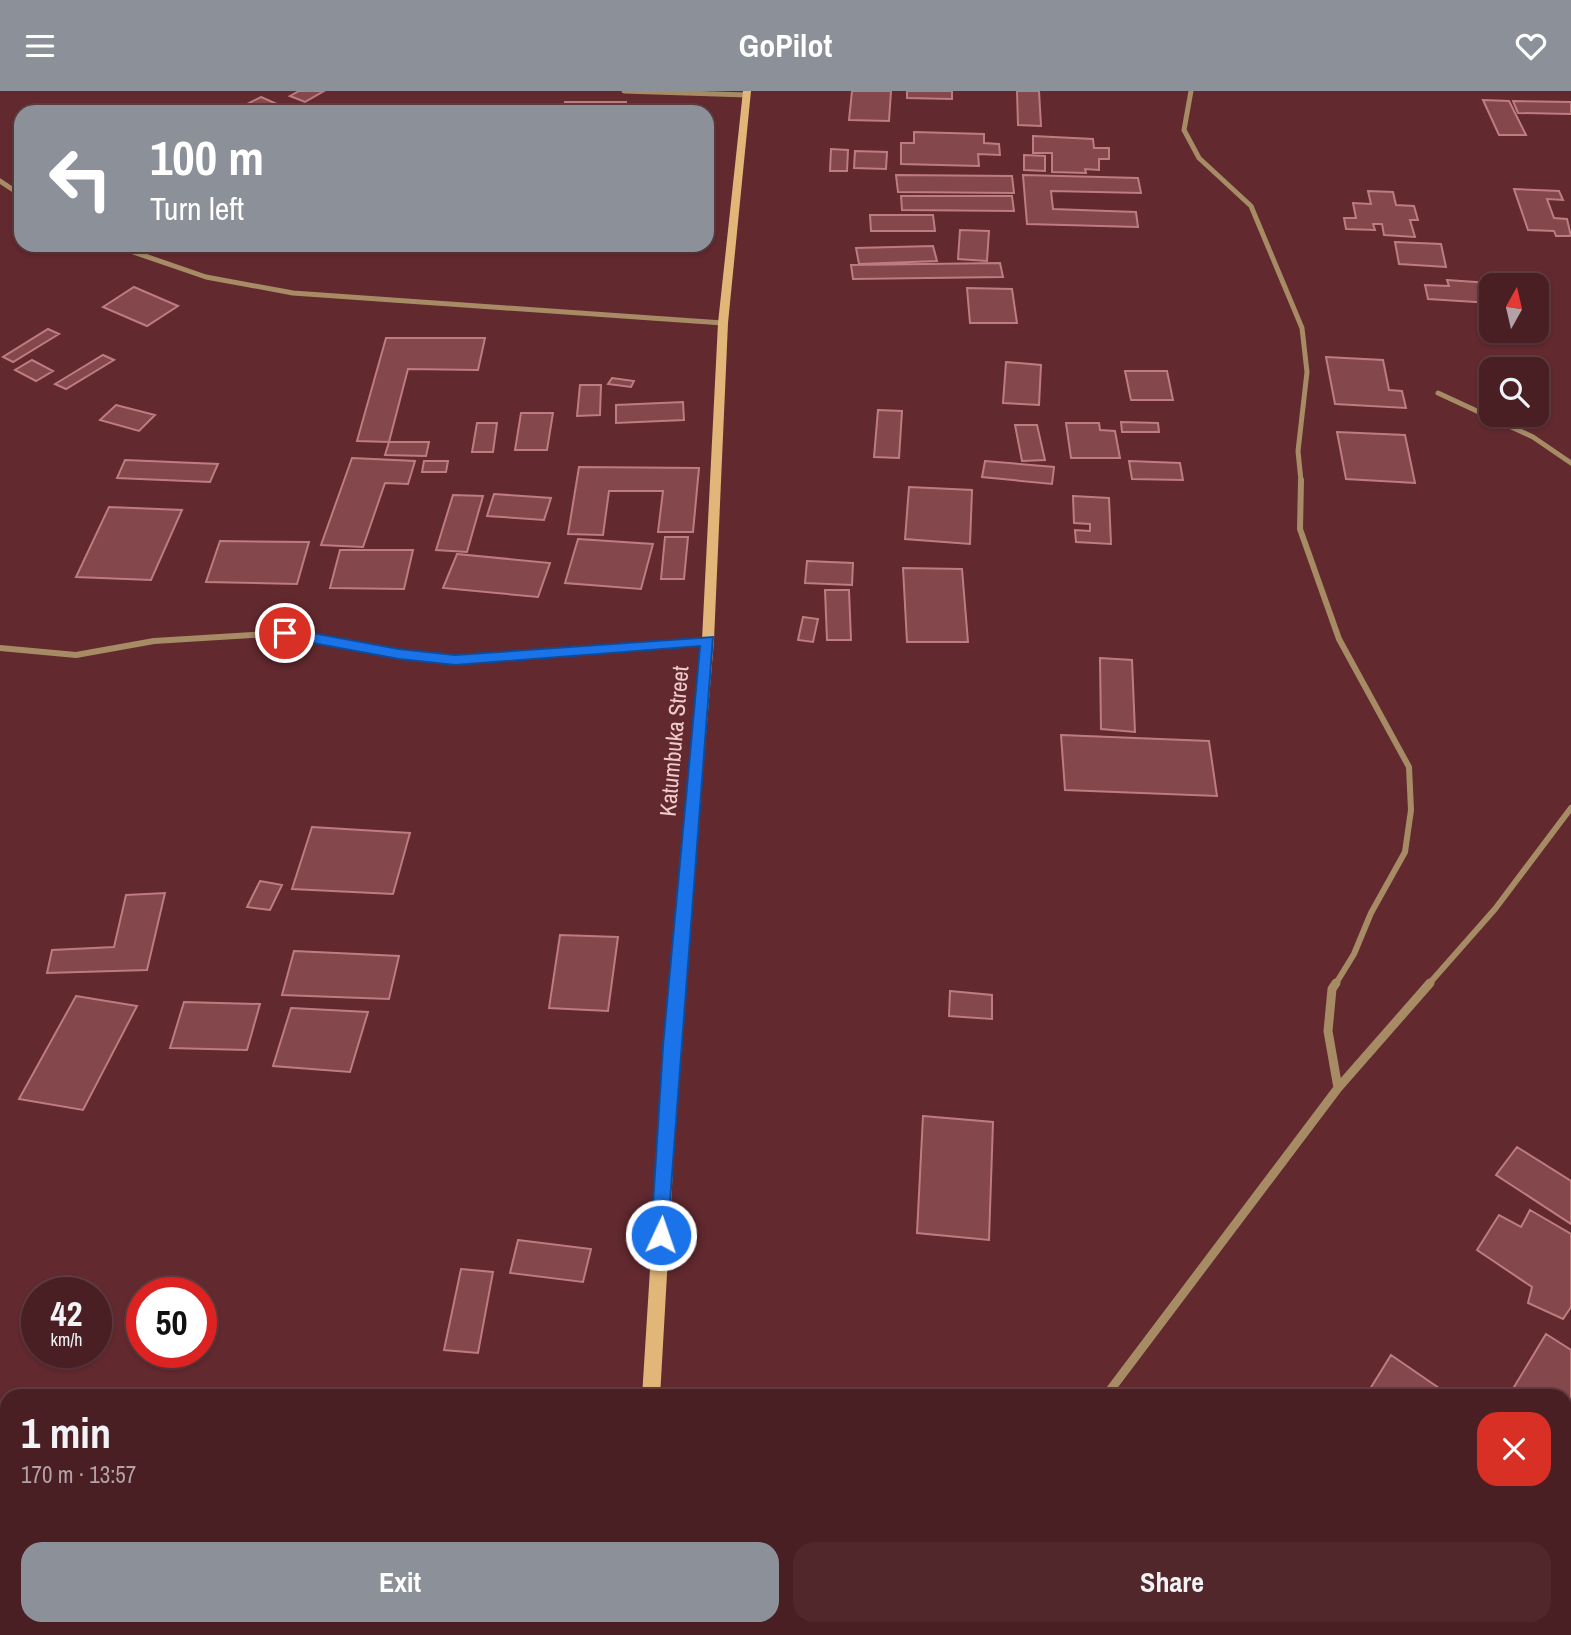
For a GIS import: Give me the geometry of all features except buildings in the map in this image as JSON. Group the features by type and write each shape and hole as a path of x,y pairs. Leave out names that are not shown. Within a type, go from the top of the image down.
{"main road":[{"name":"Katumbuka Street","path":"651,1389 672,1046 708,640 723,323 747,93"}],"street":[{"path":"624,91 747,93"},
{"path":"1191,91 1185,111 1184,130 1199,159 1251,206 1302,328 1307,372 1298,451 1302,487 1300,529 1339,639 1409,767 1411,810 1405,852 1371,913 1354,954 1332,989 1328,1031 1338,1088"},
{"path":"133,252 206,277 293,293 723,323"},
{"path":"1438,393 1533,437 1571,463"},
{"path":"0,648 76,655 154,641 285,633 399,654 455,660 708,640"},
{"path":"1111,1389 1338,1088 1495,909 1571,808"}],"route":[{"path":"285,633 399,654 455,660 496,659 590,648 708,640 672,1046 661,1235"}]}
